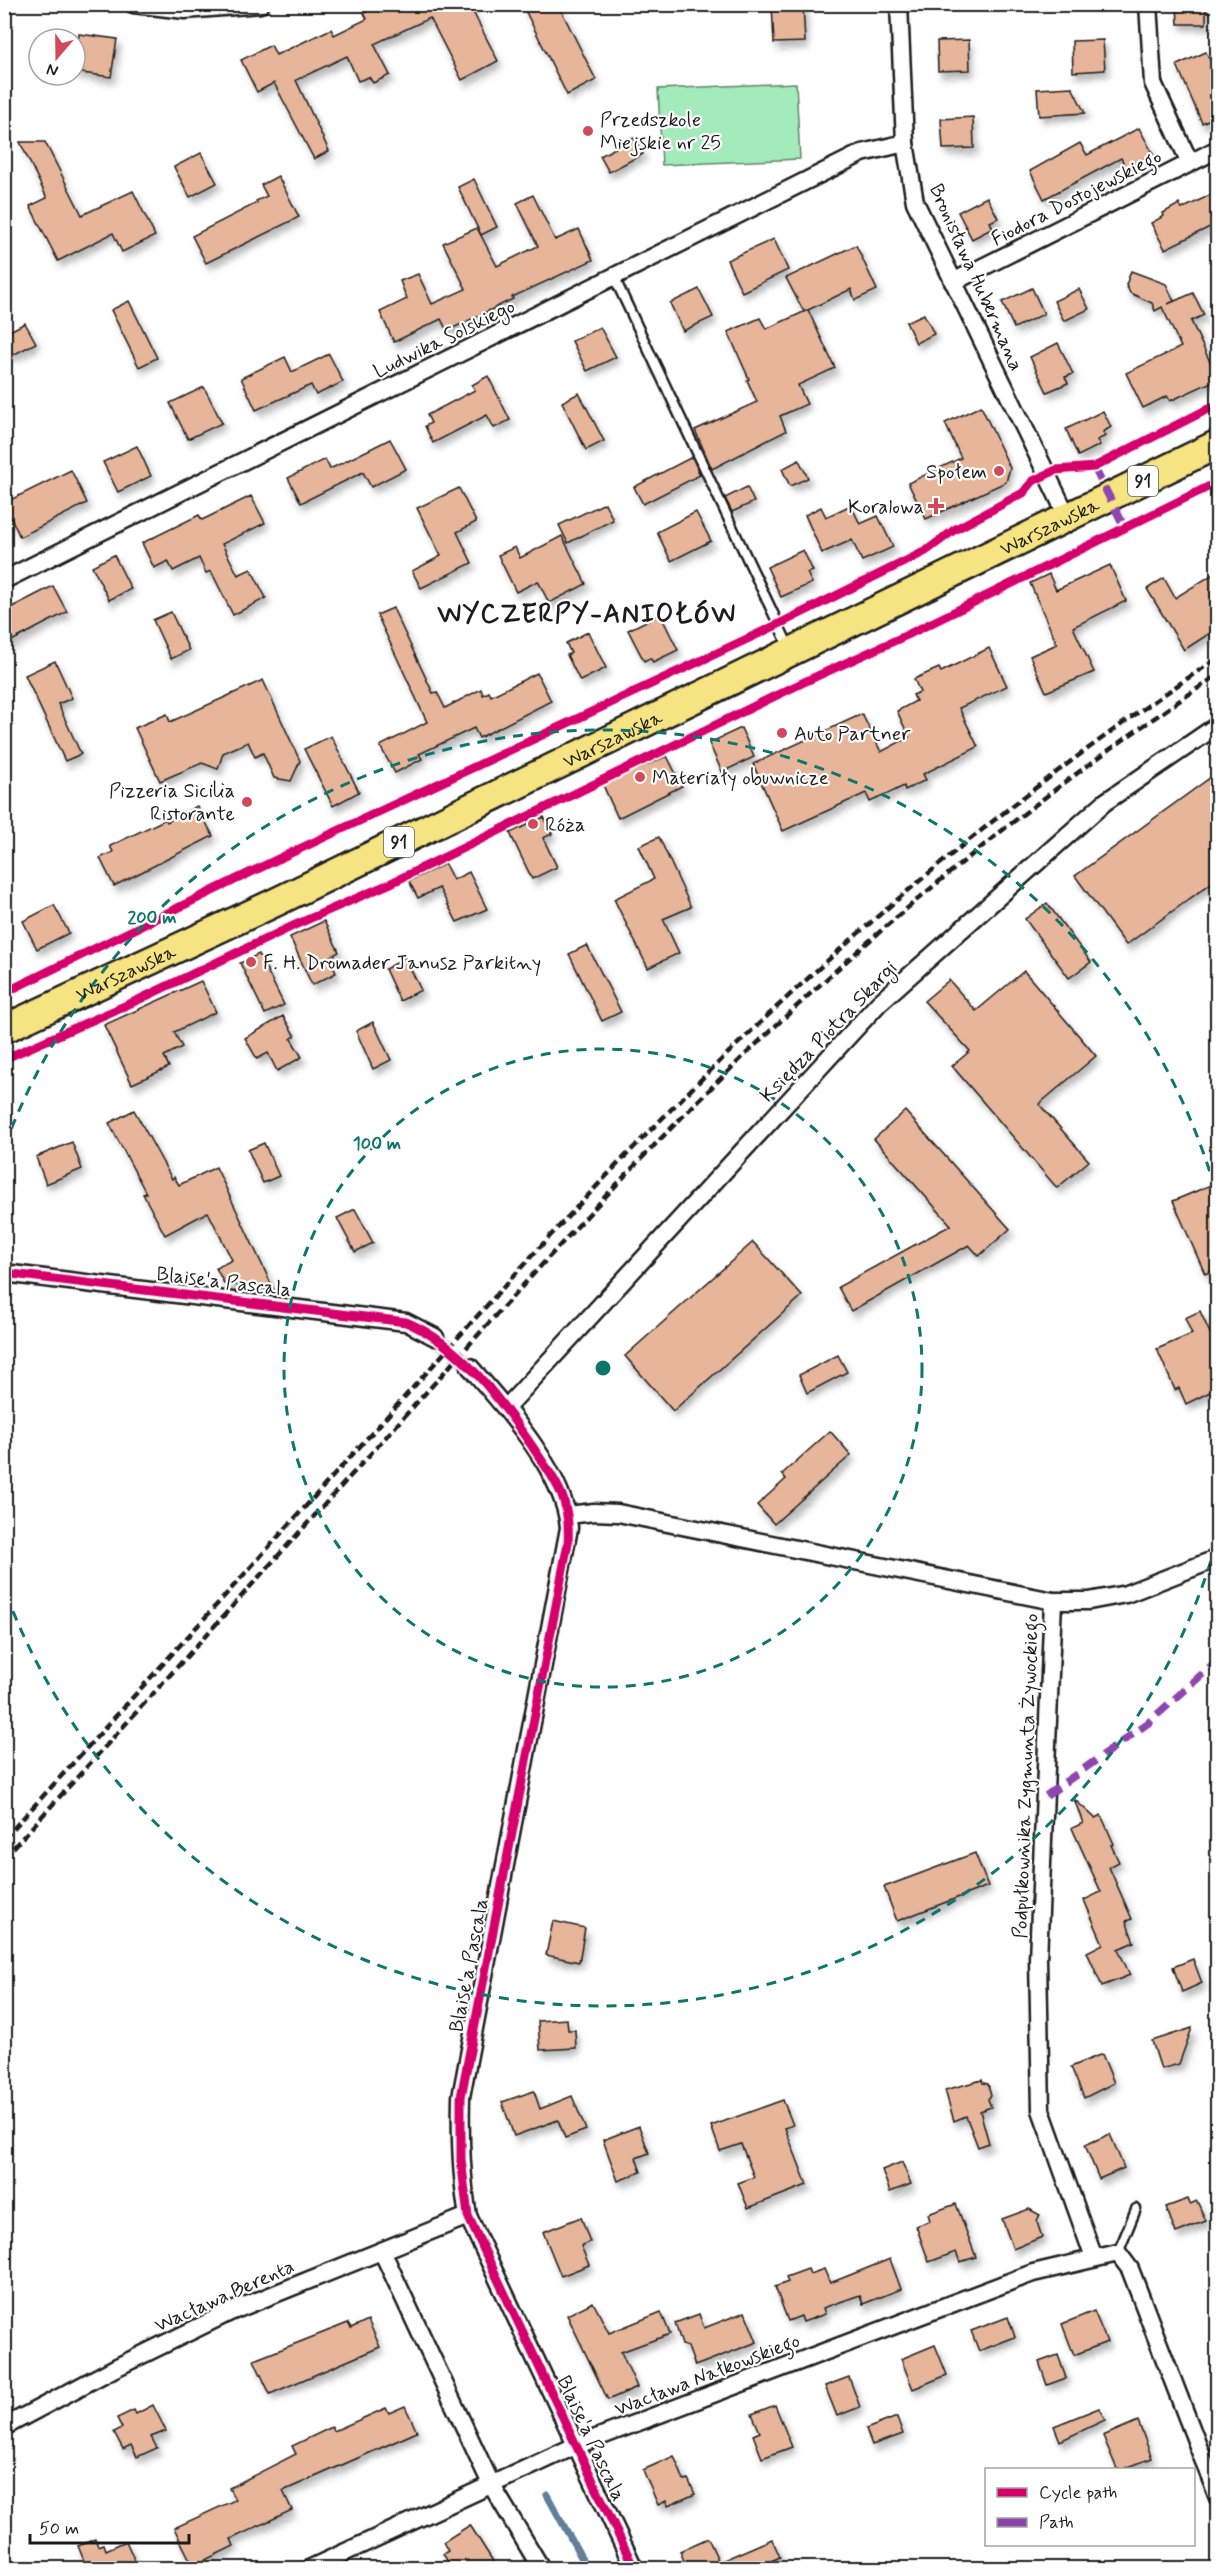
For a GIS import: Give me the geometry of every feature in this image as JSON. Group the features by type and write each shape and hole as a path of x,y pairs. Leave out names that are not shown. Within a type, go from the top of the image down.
{"main road":[{"name":"Warszawska","path":"4,1029 100,986 1218,444"}],"street":[{"path":"133,4 184,10 261,4"},
{"name":"Bronisława Hubermana","path":"898,4 905,143 915,202 1068,518"},
{"path":"1148,4 1153,83 1190,162"},
{"name":"Ludwika Solskiego","path":"4,580 862,153 905,143"},
{"name":"Fiodora Dostojewskiego","path":"953,282 1218,149"},
{"name":"Księdza Piotra Skargi","path":"506,1408 879,1003 1105,802 1218,726"},
{"name":"Blaise'a Pascala","path":"4,1273 406,1322 435,1337"},
{"name":"Blaise'a Pascala","path":"470,1367 506,1408 556,1482 568,1515 568,1543 462,2097 461,2159 468,2216 634,2568"},
{"name":"Podpułkownika Zygmunta Żywockiego","path":"568,1515 594,1512 618,1513 1053,1601 1038,1959 1041,2110 1094,2258"},
{"path":"1053,1601 1089,1601 1126,1594 1218,1558"},
{"name":"Wacława Berenta","path":"4,2427 115,2367 230,2312 468,2216"},
{"path":"382,2251 492,2486 541,2568"},
{"path":"1118,2253 1130,2269 1218,2498"},
{"name":"Wacława Nałkowskiego","path":"311,2568 575,2446 1033,2273 1118,2253"}],"lane":[{"path":"614,277 792,652"},
{"path":"1118,2253 1136,2209"}],"green space":[{"path":"796,83 800,159 662,165 658,89"}],"building":[{"path":"381,4 469,4 498,61 462,80 430,18 374,44 390,75 373,83 369,77 358,81 347,56 296,80 329,151 314,159 274,83 257,92 241,60 271,45 276,55 331,29 334,35 367,19 364,13"},
{"path":"522,4 558,4 596,80 567,95"},
{"path":"772,4 803,4 805,42 774,43"},
{"path":"1177,4 1206,4 1206,24 1178,24"},
{"path":"87,35 117,39 111,77 87,74"},
{"path":"969,40 970,70 938,71 937,41"},
{"path":"1103,40 1105,70 1073,72 1072,41"},
{"path":"1206,52 1218,77 1218,115 1202,123 1177,65"},
{"path":"1072,87 1085,113 1039,116 1037,89"},
{"path":"973,117 974,148 943,149 941,119"},
{"path":"1139,128 1153,154 1126,168 1121,158 1044,199 1030,171 1080,143 1087,155"},
{"path":"634,138 643,154 609,172 600,156"},
{"path":"20,142 45,142 82,215 133,191 155,236 122,252 113,233 58,261 30,206 47,198"},
{"path":"201,153 217,183 190,197 174,167"},
{"path":"278,176 299,217 206,263 192,236 257,203 256,201 267,196 261,185"},
{"path":"474,179 497,227 481,235 458,187"},
{"path":"1218,191 1218,223 1165,249 1151,223 1179,204 1182,209"},
{"path":"533,195 555,240 579,229 593,260 512,297 513,299 447,331 441,319 394,342 380,312 407,299 400,281 418,274 432,304 466,289 443,243 477,228 497,266 538,246 517,203"},
{"path":"987,197 998,218 990,222 993,228 972,239 958,212"},
{"path":"774,239 788,270 742,292 727,260"},
{"path":"856,245 877,290 855,300 851,289 804,312 786,278"},
{"path":"1131,271 1166,284 1174,301 1168,304 1193,293 1204,315 1191,321 1218,379 1170,401 1167,396 1143,408 1126,373 1181,347 1162,307 1155,311 1152,303 1130,293 1126,285"},
{"path":"1032,288 1044,314 1014,328 1002,302"},
{"path":"699,289 713,317 683,331 670,303"},
{"path":"1079,289 1089,309 1064,321 1054,301"},
{"path":"129,301 157,358 139,367 111,310"},
{"path":"808,310 835,368 798,385 807,404 780,416 786,431 712,469 695,430 757,402 728,332 760,318 766,329"},
{"path":"924,314 934,334 916,343 906,322"},
{"path":"25,323 36,343 11,356 4,343 4,334"},
{"path":"600,327 616,357 587,371 572,341"},
{"path":"1058,343 1073,374 1065,377 1068,383 1047,392 1030,357"},
{"path":"329,354 343,382 316,395 311,385 256,410 241,378 285,357 292,372"},
{"path":"488,376 510,420 494,428 487,415 433,443 425,426 431,423 427,415 475,390 472,385"},
{"path":"204,387 222,423 188,439 170,403"},
{"path":"579,393 604,441 586,450 562,402"},
{"path":"981,406 1010,468 1006,482 926,519 908,483 961,458 945,423"},
{"path":"1103,411 1111,427 1103,432 1106,436 1097,440 1100,445 1078,456 1066,429"},
{"path":"390,439 406,469 371,487 363,472 301,503 288,478 325,459 330,469"},
{"path":"137,446 151,476 118,492 103,462"},
{"path":"692,457 700,475 643,504 634,487"},
{"path":"799,460 808,478 790,486 782,469"},
{"path":"71,470 87,503 20,537 4,503"},
{"path":"747,487 754,502 732,512 725,498"},
{"path":"459,488 476,522 457,532 472,563 421,588 412,571 441,556 417,508"},
{"path":"251,496 265,523 222,544 238,575 251,569 266,598 233,615 211,571 206,573 199,558 173,571 168,561 154,568 142,543 199,515 202,520"},
{"path":"605,503 613,520 568,543 559,525"},
{"path":"851,505 860,524 878,516 893,547 862,561 852,540 822,553 805,515 821,507 826,517"},
{"path":"696,512 711,541 671,561 657,532"},
{"path":"562,536 586,584 549,603 538,581 516,592 498,555 515,547 520,558"},
{"path":"803,550 813,571 807,573 812,583 781,597 767,567"},
{"path":"114,555 131,589 109,600 92,566"},
{"path":"1110,565 1126,601 1073,627 1094,672 1046,692 1030,656 1057,644 1030,583 1049,574 1056,590"},
{"path":"1218,571 1218,628 1184,650 1147,589 1164,578 1175,598"},
{"path":"53,586 67,612 4,645 4,611"},
{"path":"393,608 433,693 437,692 445,708 481,689 483,695 489,692 491,696 537,673 551,701 479,738 474,728 419,754 422,759 395,773 380,746 427,722 377,615"},
{"path":"171,612 189,650 171,659 153,620"},
{"path":"660,614 678,650 653,662 650,658 644,661 628,630"},
{"path":"588,632 606,668 580,681 567,655 571,653 566,643"},
{"path":"989,648 1007,686 959,708 978,747 923,774 926,780 905,790 904,786 870,802 866,793 783,831 753,764 862,714 881,752 909,737 897,711 916,701 913,695 920,692 914,679 939,668 941,672"},
{"path":"55,661 72,698 58,704 81,754 65,761 25,675"},
{"path":"263,680 300,761 291,781 274,778 263,753 255,757 248,742 223,753 218,769 202,763 160,781 135,728 167,714 170,722"},
{"path":"741,728 754,757 722,772 709,743"},
{"path":"331,736 359,792 333,806 304,749"},
{"path":"667,756 682,786 618,818 603,785"},
{"path":"1218,772 1218,878 1126,945 1075,876"},
{"path":"197,806 213,836 114,886 100,858 113,852 110,846 166,819 167,822"},
{"path":"544,817 552,834 543,838 557,867 532,879 510,833"},
{"path":"659,837 691,907 663,919 679,953 648,968 614,899 654,879 639,846"},
{"path":"445,864 453,880 469,872 487,909 457,922 439,888 418,898 409,881"},
{"path":"1047,903 1091,962 1069,978 1025,919"},
{"path":"54,905 69,933 37,949 23,921"},
{"path":"324,921 339,952 329,957 336,973 312,985 290,937"},
{"path":"587,945 621,1012 602,1021 569,954"},
{"path":"259,954 284,1005 265,1014 240,963"},
{"path":"405,958 421,990 400,1001 385,969"},
{"path":"1024,971 1096,1056 1039,1104 1089,1161 1057,1188 952,1066 970,1051 924,1001 949,980 976,1011"},
{"path":"201,981 216,1012 174,1032 182,1047 164,1056 169,1067 132,1084 104,1025"},
{"path":"283,1016 295,1036 291,1039 302,1057 277,1071 268,1053 257,1059 245,1038"},
{"path":"373,1022 391,1060 373,1069 356,1031"},
{"path":"134,1110 172,1179 174,1177 179,1185 216,1167 274,1290 224,1283 216,1268 232,1260 208,1212 165,1235 109,1123"},
{"path":"905,1111 1010,1229 979,1256 969,1245 851,1311 838,1287 951,1225 874,1139"},
{"path":"72,1142 82,1169 46,1184 36,1157"},
{"path":"264,1143 279,1176 263,1183 248,1150"},
{"path":"1218,1182 1218,1268 1205,1274 1173,1201"},
{"path":"355,1209 373,1243 355,1252 337,1218"},
{"path":"753,1242 802,1296 673,1411 625,1356"},
{"path":"1200,1311 1218,1351 1218,1388 1186,1404 1179,1388 1175,1390 1157,1349 1192,1334 1185,1318"},
{"path":"838,1355 847,1372 807,1393 799,1375"},
{"path":"830,1431 851,1455 774,1524 757,1505 786,1479 782,1474"},
{"path":"1074,1799 1095,1818 1101,1815 1119,1862 1109,1867 1132,1919 1126,1921 1134,1942 1118,1949 1130,1975 1102,1986 1087,1952 1103,1944 1084,1900 1101,1892 1072,1828 1083,1823"},
{"path":"975,1853 988,1886 897,1921 884,1887"},
{"path":"553,1921 585,1928 579,1962 546,1955"},
{"path":"1193,1959 1202,1983 1182,1992 1173,1967"},
{"path":"567,2019 568,2030 575,2030 576,2048 540,2050 538,2021"},
{"path":"1192,2028 1179,2064 1161,2069 1152,2041"},
{"path":"1102,2054 1114,2083 1084,2098 1071,2067"},
{"path":"982,2080 983,2083 988,2084 991,2095 988,2099 991,2107 980,2111 989,2143 978,2147 966,2116 954,2121 945,2090"},
{"path":"534,2091 540,2109 572,2096 586,2130 565,2138 558,2120 514,2136 502,2102"},
{"path":"783,2100 793,2125 785,2128 807,2185 748,2208 738,2183 754,2177 741,2144 720,2151 711,2126"},
{"path":"639,2126 649,2153 636,2158 641,2172 618,2181 603,2140"},
{"path":"1110,2134 1124,2168 1099,2179 1085,2145"},
{"path":"902,2162 911,2184 890,2192 882,2170"},
{"path":"1188,2199 1190,2204 1197,2201 1206,2221 1176,2233 1166,2207"},
{"path":"956,2204 976,2257 960,2262 956,2252 929,2262 916,2226 930,2221 928,2214"},
{"path":"1029,2209 1040,2215 1037,2222 1042,2237 1013,2249 1002,2219"},
{"path":"581,2217 590,2242 581,2246 589,2265 561,2276 543,2232"},
{"path":"890,2259 901,2289 863,2304 860,2295 823,2308 825,2314 803,2322 801,2316 788,2321 775,2287 788,2282 786,2277 808,2269 810,2274 824,2269 830,2283"},
{"path":"593,2302 609,2333 661,2312 670,2334 621,2352 637,2387 608,2400 567,2315"},
{"path":"1094,2311 1107,2342 1074,2355 1062,2324"},
{"path":"745,2312 757,2342 695,2366 688,2347 682,2345 675,2323 699,2314 704,2328"},
{"path":"1008,2317 1015,2337 979,2351 971,2331"},
{"path":"368,2320 380,2347 270,2394 254,2360 348,2323 351,2328"},
{"path":"935,2345 947,2375 913,2389 901,2359"},
{"path":"1058,2355 1066,2378 1047,2385 1039,2362"},
{"path":"849,2377 860,2407 837,2416 825,2386"},
{"path":"153,2405 166,2431 151,2437 157,2448 137,2457 131,2445 123,2449 114,2432 122,2428 117,2418 134,2410 136,2414"},
{"path":"775,2405 792,2447 762,2458 753,2435 760,2432 752,2414"},
{"path":"405,2406 417,2432 283,2491 292,2510 231,2539 234,2546 193,2566 174,2528 235,2500 229,2488 296,2454 292,2446 332,2427 334,2431 386,2408 389,2413"},
{"path":"1099,2408 1105,2420 1060,2441 1054,2426"},
{"path":"897,2417 903,2434 872,2445 866,2429"},
{"path":"1138,2421 1152,2458 1126,2468 1117,2468 1103,2436"},
{"path":"674,2456 684,2480 688,2479 695,2494 668,2506 666,2501 658,2505 643,2470"},
{"path":"470,2525 498,2568 452,2568 443,2554 448,2551 443,2542"},
{"path":"708,2538 719,2562 772,2539 780,2557 771,2561 774,2568 687,2568 680,2551"},
{"path":"95,2539 98,2546 104,2544 106,2550 126,2541 138,2568 87,2568 78,2546"}],"waterway":[{"path":"547,2495 587,2568"}],"tunnel":[{"path":"435,1337 470,1367"}],"railway":[{"path":"4,1839 539,1248 708,1073 776,1008 917,883 1064,766 1218,658"},
{"path":"4,1858 549,1257 709,1090 829,977 953,870 1083,769 1218,675"}],"marked path":[{"path":"1094,467 1125,528"},
{"path":"1046,1796 1148,1723 1218,1660"}],"cycle path":[{"path":"4,993 278,859 779,624 926,551 954,530 1023,493 1033,481 1056,470 1094,467 1218,404"},
{"path":"4,1059 389,884 804,682 905,636 1218,482"},
{"path":"4,1273 406,1322 444,1344 477,1375 519,1428 560,1491 567,1515 568,1543 461,2097 461,2159 468,2216 634,2568"}],"place":[{"name":"Przedszkole Miejskie nr 25","path":"588,131"},
{"name":"Społem","path":"999,471"},
{"name":"Koralowa","path":"936,506"},
{"name":"Auto Partner","path":"782,733"},
{"name":"Materiały obuwnicze","path":"640,777"},
{"name":"Pizzeria Sicilia Ristorante","path":"247,802"},
{"name":"Róża","path":"533,824"},
{"name":"F. H. Dromader Janusz Parkitny","path":"251,962"}],"district":[{"name":"WYCZERPY-ANIOŁÓW","path":"587,613"}]}
